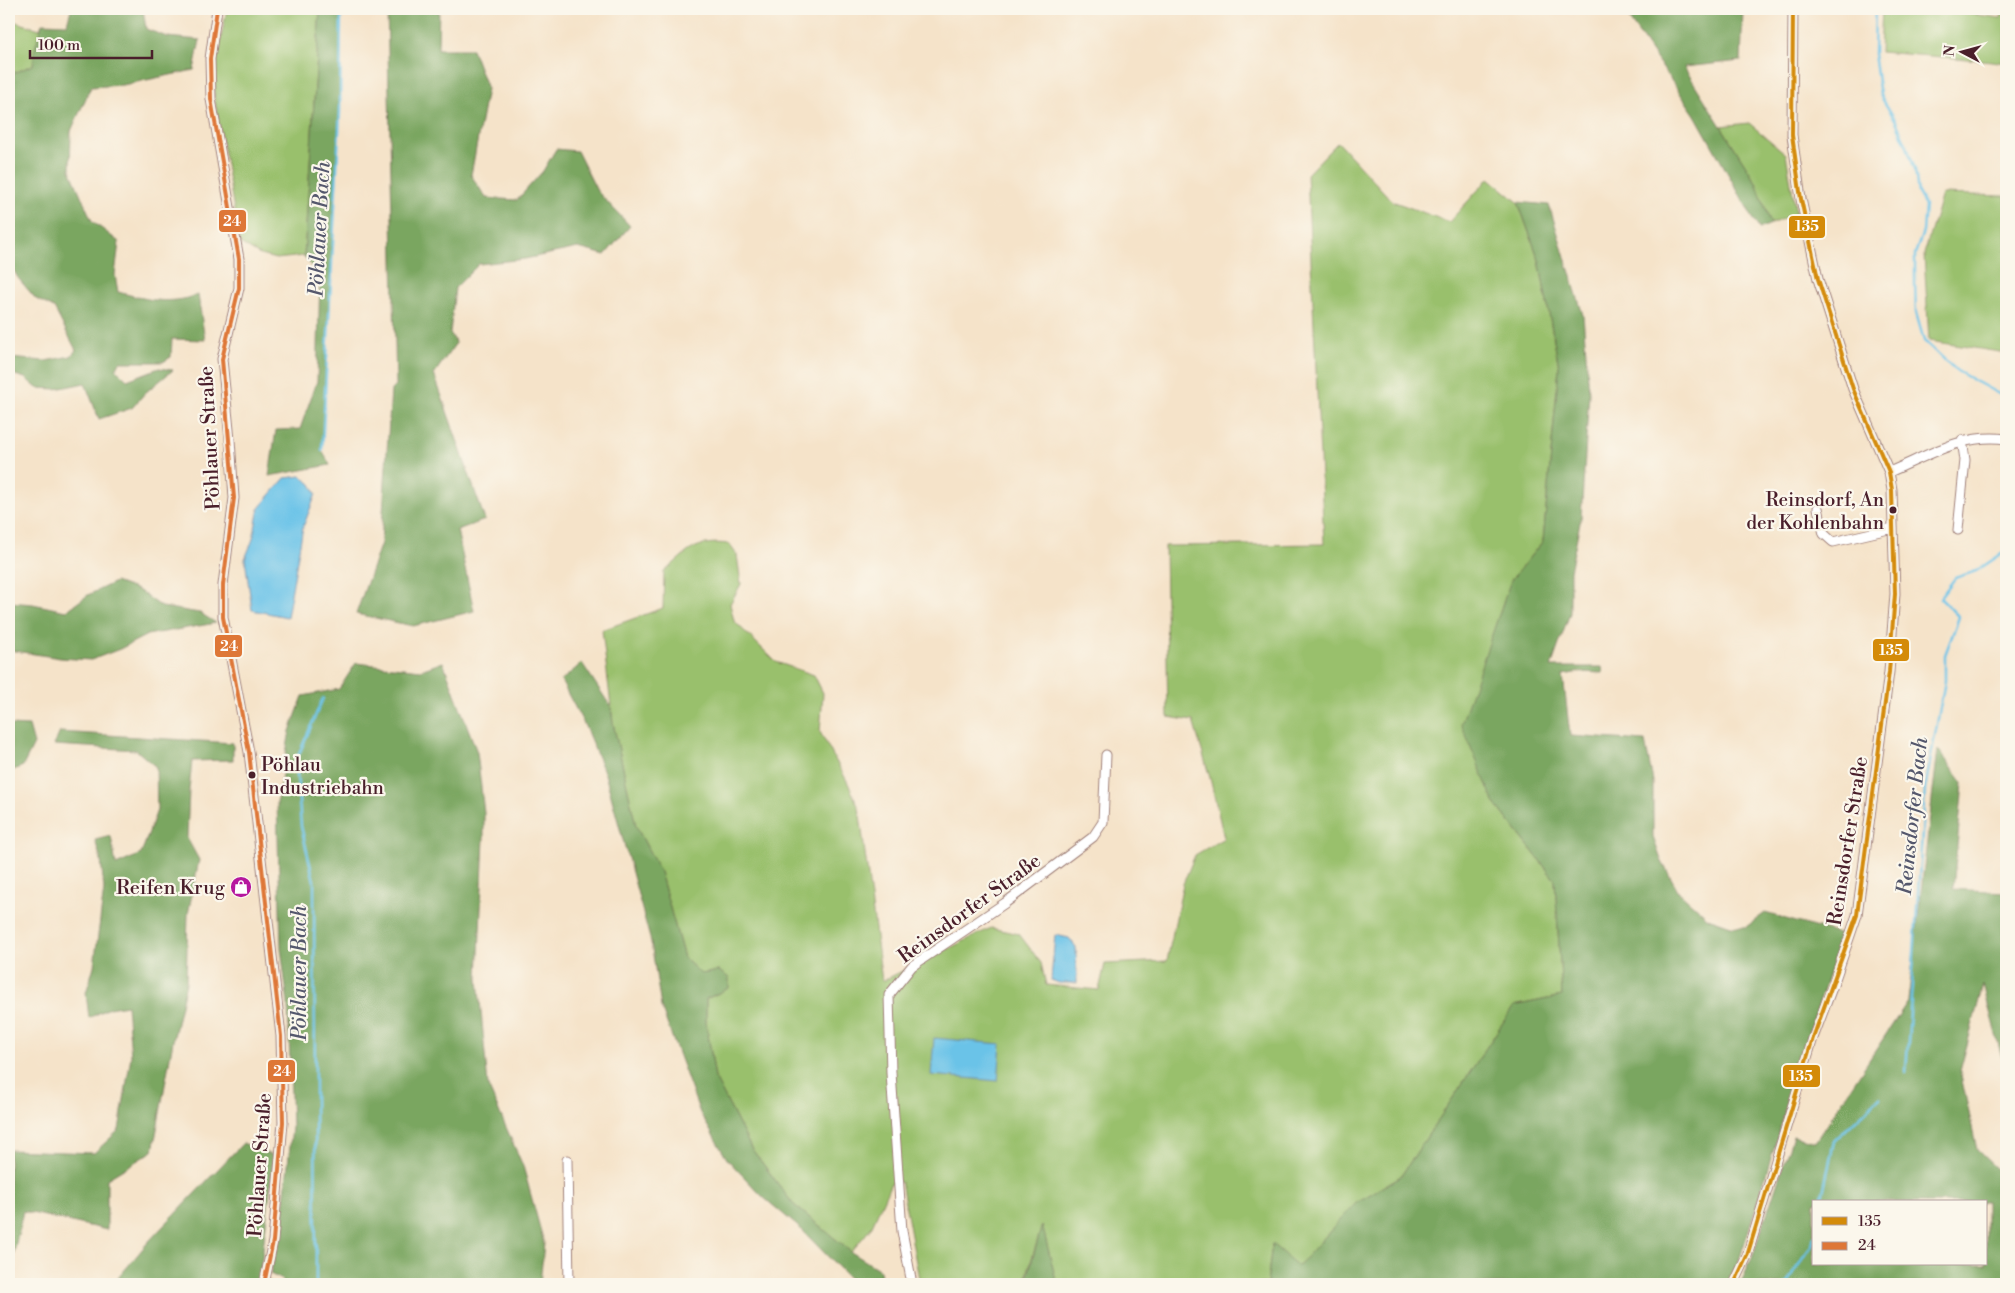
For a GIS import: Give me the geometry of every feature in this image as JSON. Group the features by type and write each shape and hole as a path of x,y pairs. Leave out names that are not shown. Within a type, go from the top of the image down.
{"street":[{"name":"Pöhlauer Straße","path":"217,9 210,59 211,99 239,259 239,288 228,329 222,363 234,498 223,585 223,617 249,752 281,1045 283,1122 273,1241 264,1284"},
{"name":"Reinsdorfer Straße","path":"1734,1284 1747,1256 1813,1038 1834,985 1857,915 1889,672 1895,594 1892,490 1888,472 1852,389 1818,279 1807,226 1792,135 1793,9"},
{"path":"1888,472 1962,440 1990,436 2006,439"},
{"path":"1958,530 1965,460 1962,440"},
{"path":"1818,508 1824,534 1832,542 1894,531"},
{"name":"Reinsdorfer Straße","path":"912,1284 902,1231 891,1073 889,996 912,966 1005,904 1093,837 1103,822 1106,755"},
{"path":"567,1160 569,1284"}],"green space":[{"path":"71,9 143,9 146,29 167,37 200,40 194,70 123,85 91,87 71,131 70,170 92,221 119,242 115,275 118,292 167,301 198,295 205,340 172,339 171,357 163,362 120,362 116,369 127,380 159,368 173,370 145,393 132,408 99,419 85,383 56,389 37,388 25,378 9,373 9,358 45,361 71,356 76,350 54,308 36,299 18,278 9,262 9,75 33,65 34,52 42,23 67,24"},
{"path":"227,9 320,9 304,256 276,259 260,255 240,243 214,97 214,72"},
{"path":"320,9 341,9 340,112 322,450 330,465 269,476 276,430 300,429 317,381 320,278 304,256"},
{"path":"387,9 439,9 438,49 472,49 487,89 471,175 486,198 517,200 543,171 556,149 577,151 597,191 630,226 605,255 578,248 525,259 479,264 455,288 450,333 456,343 434,374 485,520 457,530 474,611 413,626 356,614 381,543 391,390 396,385"},
{"path":"1622,9 1743,9 1741,61 1684,67 1756,182 1771,224 1759,229 1695,115"},
{"path":"1882,9 1971,9 1971,14 2001,18 2003,9 2006,9 2006,63 1880,52"},
{"path":"9,20 40,29 33,65 9,75"},
{"path":"1749,123 1786,154 1796,213 1771,224 1756,182 1721,126"},
{"path":"1338,142 1392,201 1449,222 1489,178 1518,202 1539,260 1559,367 1543,541 1511,580 1494,802 1555,880 1562,996 1514,1006 1401,1176 1357,1202 1298,1267 1272,1245 1267,1284 1057,1284 1042,1226 1024,1284 920,1284 901,1182 891,1183 871,1228 851,1252 793,1204 751,1148 715,1078 706,1022 706,999 721,992 719,971 701,974 684,958 660,872 636,826 613,723 602,630 663,608 664,572 686,553 708,544 729,544 737,555 741,584 730,604 734,621 776,662 814,675 823,693 820,732 847,781 859,808 882,981 991,928 1019,934 1041,963 1046,985 1099,990 1105,964 1167,961 1183,884 1195,855 1224,838 1210,778 1193,721 1168,717 1165,546 1324,544 1307,174"},
{"path":"1942,194 2006,196 2006,353 1929,341 1924,254"},
{"path":"1518,202 1549,205 1583,315 1589,393 1581,518 1570,571 1570,613 1551,667 1602,667 1603,673 1580,672 1563,675 1570,736 1645,741 1653,781 1653,837 1661,860 1679,892 1708,918 1731,926 1746,927 1765,913 1842,935 1736,1270 1728,1284 1267,1284 1272,1244 1298,1266 1357,1202 1401,1176 1514,1006 1562,996 1555,880 1494,802 1461,724 1511,580 1543,541 1559,367 1539,260"},
{"path":"115,582 138,590 162,607 200,613 216,623 147,635 120,649 91,660 60,658 9,650 9,602 33,604 66,611 88,595"},
{"path":"443,662 477,752 484,813 478,979 488,1086 523,1166 544,1243 540,1284 283,1284 283,1280 270,1274 281,1230 292,1127 288,1004 281,948 277,802 290,731 303,696 339,689 356,663 421,670"},
{"path":"582,663 611,707 636,826 660,872 684,958 701,974 719,971 729,978 729,988 706,999 706,1022 715,1078 751,1148 793,1204 851,1252 880,1270 882,1284 855,1284 802,1230 763,1197 727,1159 700,1113 661,1007 651,942 605,774 584,724 561,681"},
{"path":"9,725 29,726 34,744 23,766 9,772"},
{"path":"60,732 233,743 233,760 192,761 187,838 199,860 188,914 186,983 173,1041 153,1151 107,1179 107,1230 23,1211 9,1276 9,1150 94,1153 119,1130 131,1056 127,1005 109,1008 89,1018 86,993 94,966 104,889 101,860 95,840 111,836 116,865 141,854 157,810 156,767 136,750 54,745"},
{"path":"1938,749 1963,783 1953,889 2006,892 2006,1058 2002,1058 1983,985 1960,1071 1977,1150 2006,1178 2006,1284 1740,1284 1751,1261 1793,1136 1815,1142 1908,1001"},
{"path":"243,1143 274,1156 259,1284 113,1284 149,1241"},
{"path":"1042,1225 1057,1284 1024,1284 1027,1278"}],"water":[{"path":"301,476 311,484 316,494 303,527 287,617 252,610 245,559 253,539 259,508 285,478"},
{"path":"1055,935 1069,938 1076,947 1077,983 1059,983 1051,980"},
{"path":"934,1038 1001,1044 998,1081 931,1075"}],"waterway":[{"name":"Pöhlauer Bach","path":"322,450 340,112 341,9"},
{"name":"Reinsdorfer Bach","path":"1875,9 1874,54 1880,95 1896,121 1906,144 1915,170 1918,193 1925,205 1923,232 1915,254 1916,313 1924,341 1957,371 2006,398"},
{"name":"Reinsdorfer Bach","path":"1906,1072 1925,789 1945,681 1945,655 1959,617 1940,598 1955,578 1976,571 2006,551"},
{"name":"Pöhlauer Bach","path":"316,1284 314,881 301,826 296,761 323,698"},
{"name":"Reinsdorfer Bach","path":"1821,1200 1834,1141 1880,1097"},
{"name":"Reinsdorfer Bach","path":"1786,1284 1812,1245"}],"transit line":[{"name":"24","path":"217,9 210,59 211,99 239,259 239,288 222,359 234,498 223,585 223,617 249,752 281,1036 283,1122 273,1241 264,1284"},
{"name":"135","path":"1734,1284 1747,1256 1813,1038 1857,915 1889,672 1895,594 1892,490 1889,472 1853,389 1818,279 1801,199 1792,135 1793,9"}],"place":[{"name":"Reinsdorf, An der Kohlenbahn","path":"1893,510"},
{"name":"Pöhlau Industriebahn","path":"252,775"},
{"name":"Reifen Krug","path":"241,887"}]}
